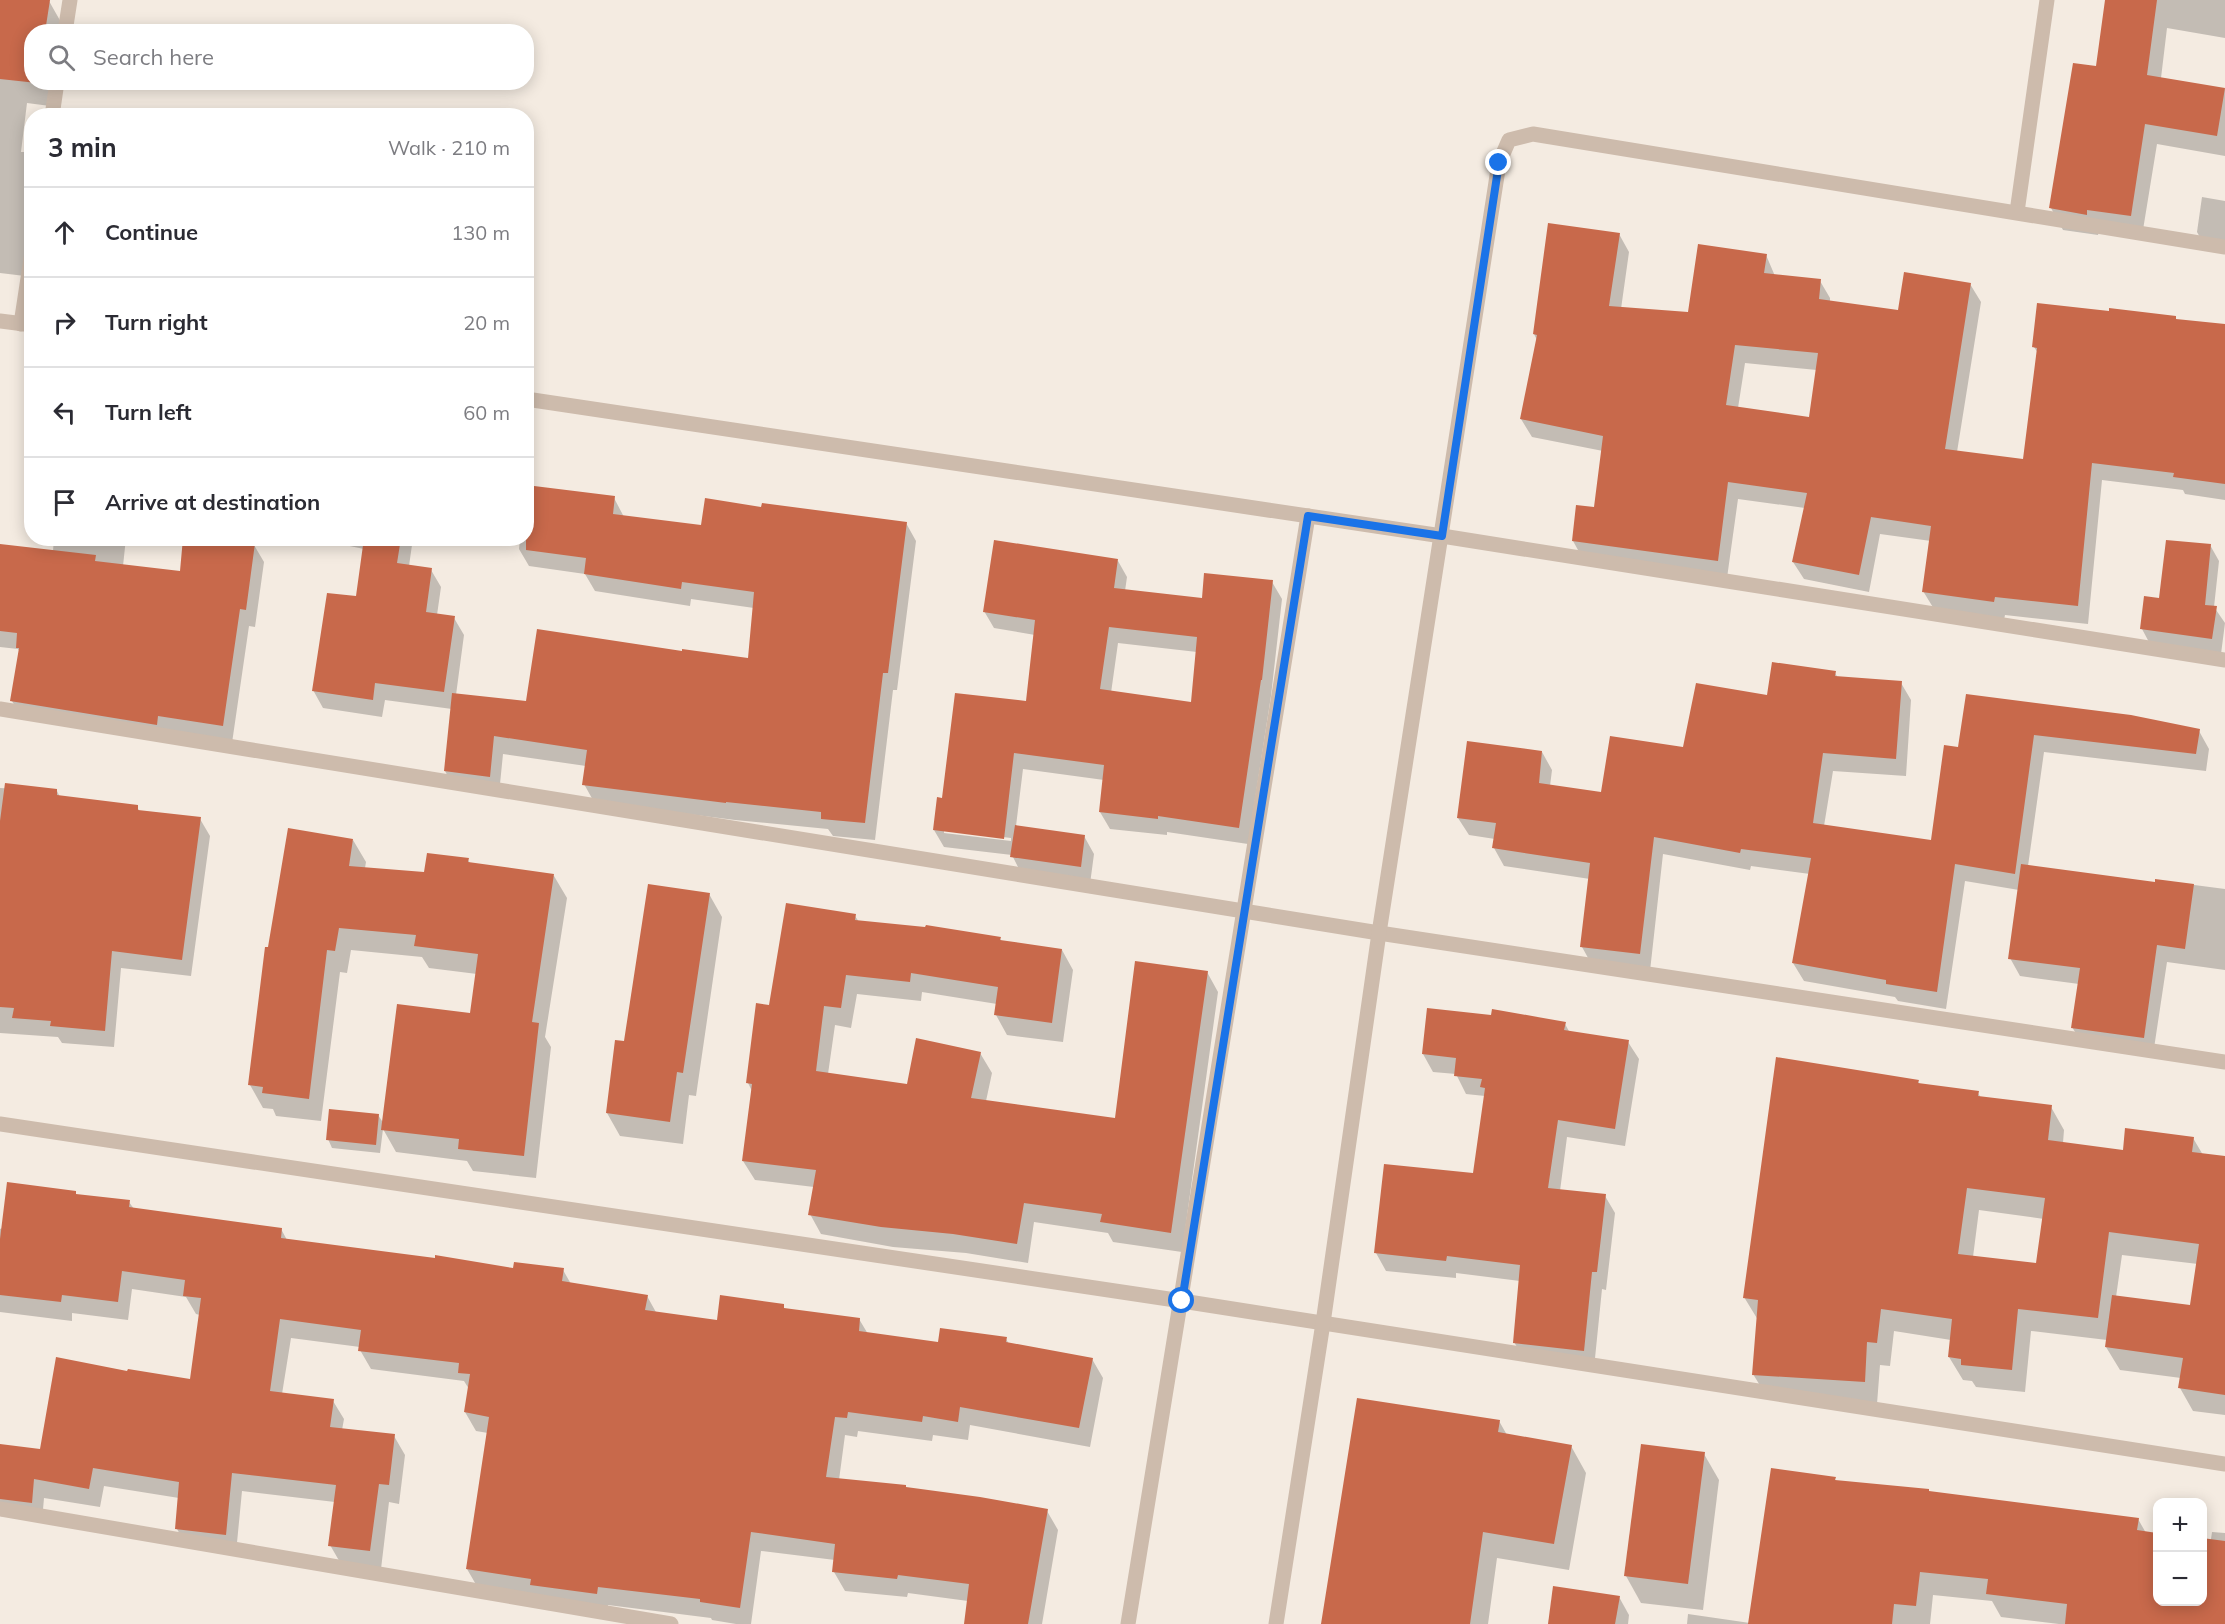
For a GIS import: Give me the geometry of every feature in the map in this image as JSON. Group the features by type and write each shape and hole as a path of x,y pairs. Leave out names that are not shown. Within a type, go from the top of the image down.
{"street":[{"path":"66,24 70,0"},
{"path":"2018,212 2047,0"},
{"path":"53,108 56,90"},
{"path":"1276,1624 1323,1323 1379,933 1499,163 1509,140 1533,134 2225,247"},
{"path":"0,321 24,325"},
{"path":"534,400 1442,536 2225,660"},
{"path":"1128,1624 1308,516"},
{"path":"0,709 1379,933 2225,1062"},
{"path":"0,1124 1182,1301 2225,1464"},
{"path":"0,1509 671,1624"}],"building":[{"path":"0,0 50,0 46,24 24,24 24,82 0,79"},
{"path":"2105,0 2157,0 2147,75 2225,88 2217,136 2145,124 2131,216 2087,210 2087,215 2049,208 2073,63 2096,66"},
{"path":"1548,223 1620,233 1609,306 1688,312 1698,244 1767,254 1764,273 1821,279 1819,299 1898,310 1904,272 1971,283 1945,449 2023,459 2037,348 2032,347 2037,303 2109,311 2109,308 2225,324 2225,484 2173,477 2174,473 2092,463 2078,606 1995,597 1994,602 1922,592 1931,526 1871,517 1859,575 1792,562 1807,493 1728,482 1718,561 1572,541 1576,505 1594,507 1603,436 1520,419 1537,335 1533,334","holes":["1735,345 1818,353 1809,417 1726,405"]},
{"path":"534,486 615,496 613,514 701,525 705,498 761,507 762,503 907,522 888,673 883,673 865,823 821,819 821,812 582,785 587,750 494,736 490,777 444,771 452,693 526,701 537,629 682,651 682,649 748,658 754,592 682,582 681,589 584,574 586,558 526,550 526,546 534,546"},
{"path":"994,540 1118,559 1114,588 1202,598 1204,573 1273,580 1262,680 1239,828 1158,816 1158,819 1099,812 1104,765 1014,753 1004,839 933,830 937,797 942,798 955,693 1026,701 1035,620 983,612","holes":["1109,627 1197,637 1191,702 1100,689"]},
{"path":"2166,540 2211,544 2205,605 2217,606 2212,639 2140,629 2144,596 2159,598"},
{"path":"0,544 96,555 95,561 180,571 182,546 255,546 246,610 240,609 223,726 158,716 157,725 10,701 19,648 16,648 17,633 0,631"},
{"path":"363,546 400,546 397,563 432,568 426,612 455,616 444,692 375,683 373,700 312,691 327,593 356,596"},
{"path":"1772,662 1836,671 1835,676 1902,681 1896,759 1823,753 1813,823 1931,840 1944,745 1958,747 1966,694 2131,715 2200,729 2196,754 2034,735 2015,874 1955,864 1937,992 1886,984 1886,980 1792,963 1811,858 1741,849 1740,853 1654,837 1640,954 1580,947 1590,863 1492,848 1496,823 1457,818 1467,741 1542,751 1539,783 1601,792 1610,736 1683,747 1696,683 1767,695"},
{"path":"5,783 57,789 57,795 138,805 138,810 201,817 182,960 112,951 105,1031 50,1026 51,1021 12,1018 14,1008 0,1007 0,821"},
{"path":"1015,825 1085,835 1081,867 1010,857"},
{"path":"288,828 353,839 349,866 424,872 427,853 469,858 468,862 554,874 532,1022 539,1023 524,1156 458,1149 459,1139 381,1130 397,1004 470,1013 478,954 414,946 416,935 339,928 335,951 327,950 309,1099 262,1093 263,1087 248,1085 265,947 268,947"},
{"path":"2021,864 2155,882 2155,879 2194,884 2185,949 2157,945 2144,1038 2071,1028 2080,968 2008,959"},
{"path":"648,884 710,893 683,1073 677,1072 670,1122 606,1113 615,1040 624,1041"},
{"path":"786,903 856,914 855,920 925,927 926,925 1001,937 1000,940 1062,949 1052,1023 994,1015 998,987 911,973 910,982 846,975 841,1008 824,1006 816,1071 907,1084 916,1038 981,1052 971,1098 1115,1118 1135,961 1208,971 1171,1233 1100,1222 1102,1214 1024,1203 1017,1244 953,1234 881,1227 808,1215 816,1170 742,1161 752,1084 746,1083 756,1003 769,1005"},
{"path":"1427,1008 1491,1015 1492,1009 1566,1022 1564,1030 1629,1040 1615,1129 1558,1120 1548,1188 1606,1194 1597,1272 1592,1272 1584,1351 1513,1343 1520,1265 1447,1256 1446,1261 1374,1253 1384,1164 1473,1173 1485,1088 1480,1087 1482,1079 1454,1076 1456,1058 1422,1054"},
{"path":"1776,1057 1919,1080 1918,1083 1979,1091 1978,1096 2052,1105 2048,1140 2123,1150 2125,1128 2194,1137 2192,1152 2225,1156 2225,1395 2178,1388 2183,1358 2105,1347 2112,1295 2190,1305 2199,1244 2109,1232 2098,1318 2018,1309 2012,1370 1961,1365 1961,1359 1948,1357 1952,1319 1881,1309 1877,1343 1867,1342 1865,1382 1752,1375 1758,1300 1743,1298","holes":["1967,1188 2045,1198 2036,1263 1958,1254"]},
{"path":"329,1109 379,1114 376,1145 326,1140"},
{"path":"7,1182 76,1191 76,1194 130,1200 129,1207 282,1228 281,1238 435,1258 435,1255 513,1268 514,1262 564,1268 562,1281 648,1295 645,1310 717,1320 720,1295 784,1304 784,1308 860,1318 859,1331 938,1342 940,1328 1007,1337 1006,1342 1093,1358 1079,1428 960,1407 958,1422 923,1416 922,1422 848,1412 847,1418 835,1417 826,1477 906,1485 906,1487 1048,1509 1028,1624 964,1624 969,1584 898,1575 897,1579 832,1572 835,1544 751,1532 740,1608 700,1602 700,1599 598,1587 597,1594 530,1585 531,1579 466,1569 489,1417 464,1412 470,1374 458,1373 459,1363 358,1351 361,1330 280,1319 270,1391 334,1399 330,1427 395,1434 389,1485 379,1484 370,1551 328,1546 336,1485 232,1473 226,1535 175,1529 179,1482 93,1468 89,1489 34,1479 32,1503 0,1499 0,1444 40,1449 56,1357 127,1371 128,1369 190,1379 201,1298 183,1296 185,1280 122,1271 118,1302 62,1295 61,1302 0,1295 0,1239"},
{"path":"1357,1398 1500,1420 1498,1432 1572,1445 1554,1544 1483,1532 1470,1624 1321,1624"},
{"path":"1641,1444 1705,1452 1688,1584 1624,1576"},
{"path":"1771,1468 1836,1477 1835,1480 1929,1489 1929,1491 2139,1518 2137,1530 2153,1532 2153,1606 2207,1606 2207,1539 2225,1541 2225,1624 2065,1624 2067,1604 1986,1594 1988,1579 1920,1572 1916,1606 1894,1604 1892,1624 1748,1624"},
{"path":"1553,1586 1620,1596 1615,1624 1548,1624"}],"route":[{"path":"1182,1301 1308,516 1442,536 1499,163"}]}
